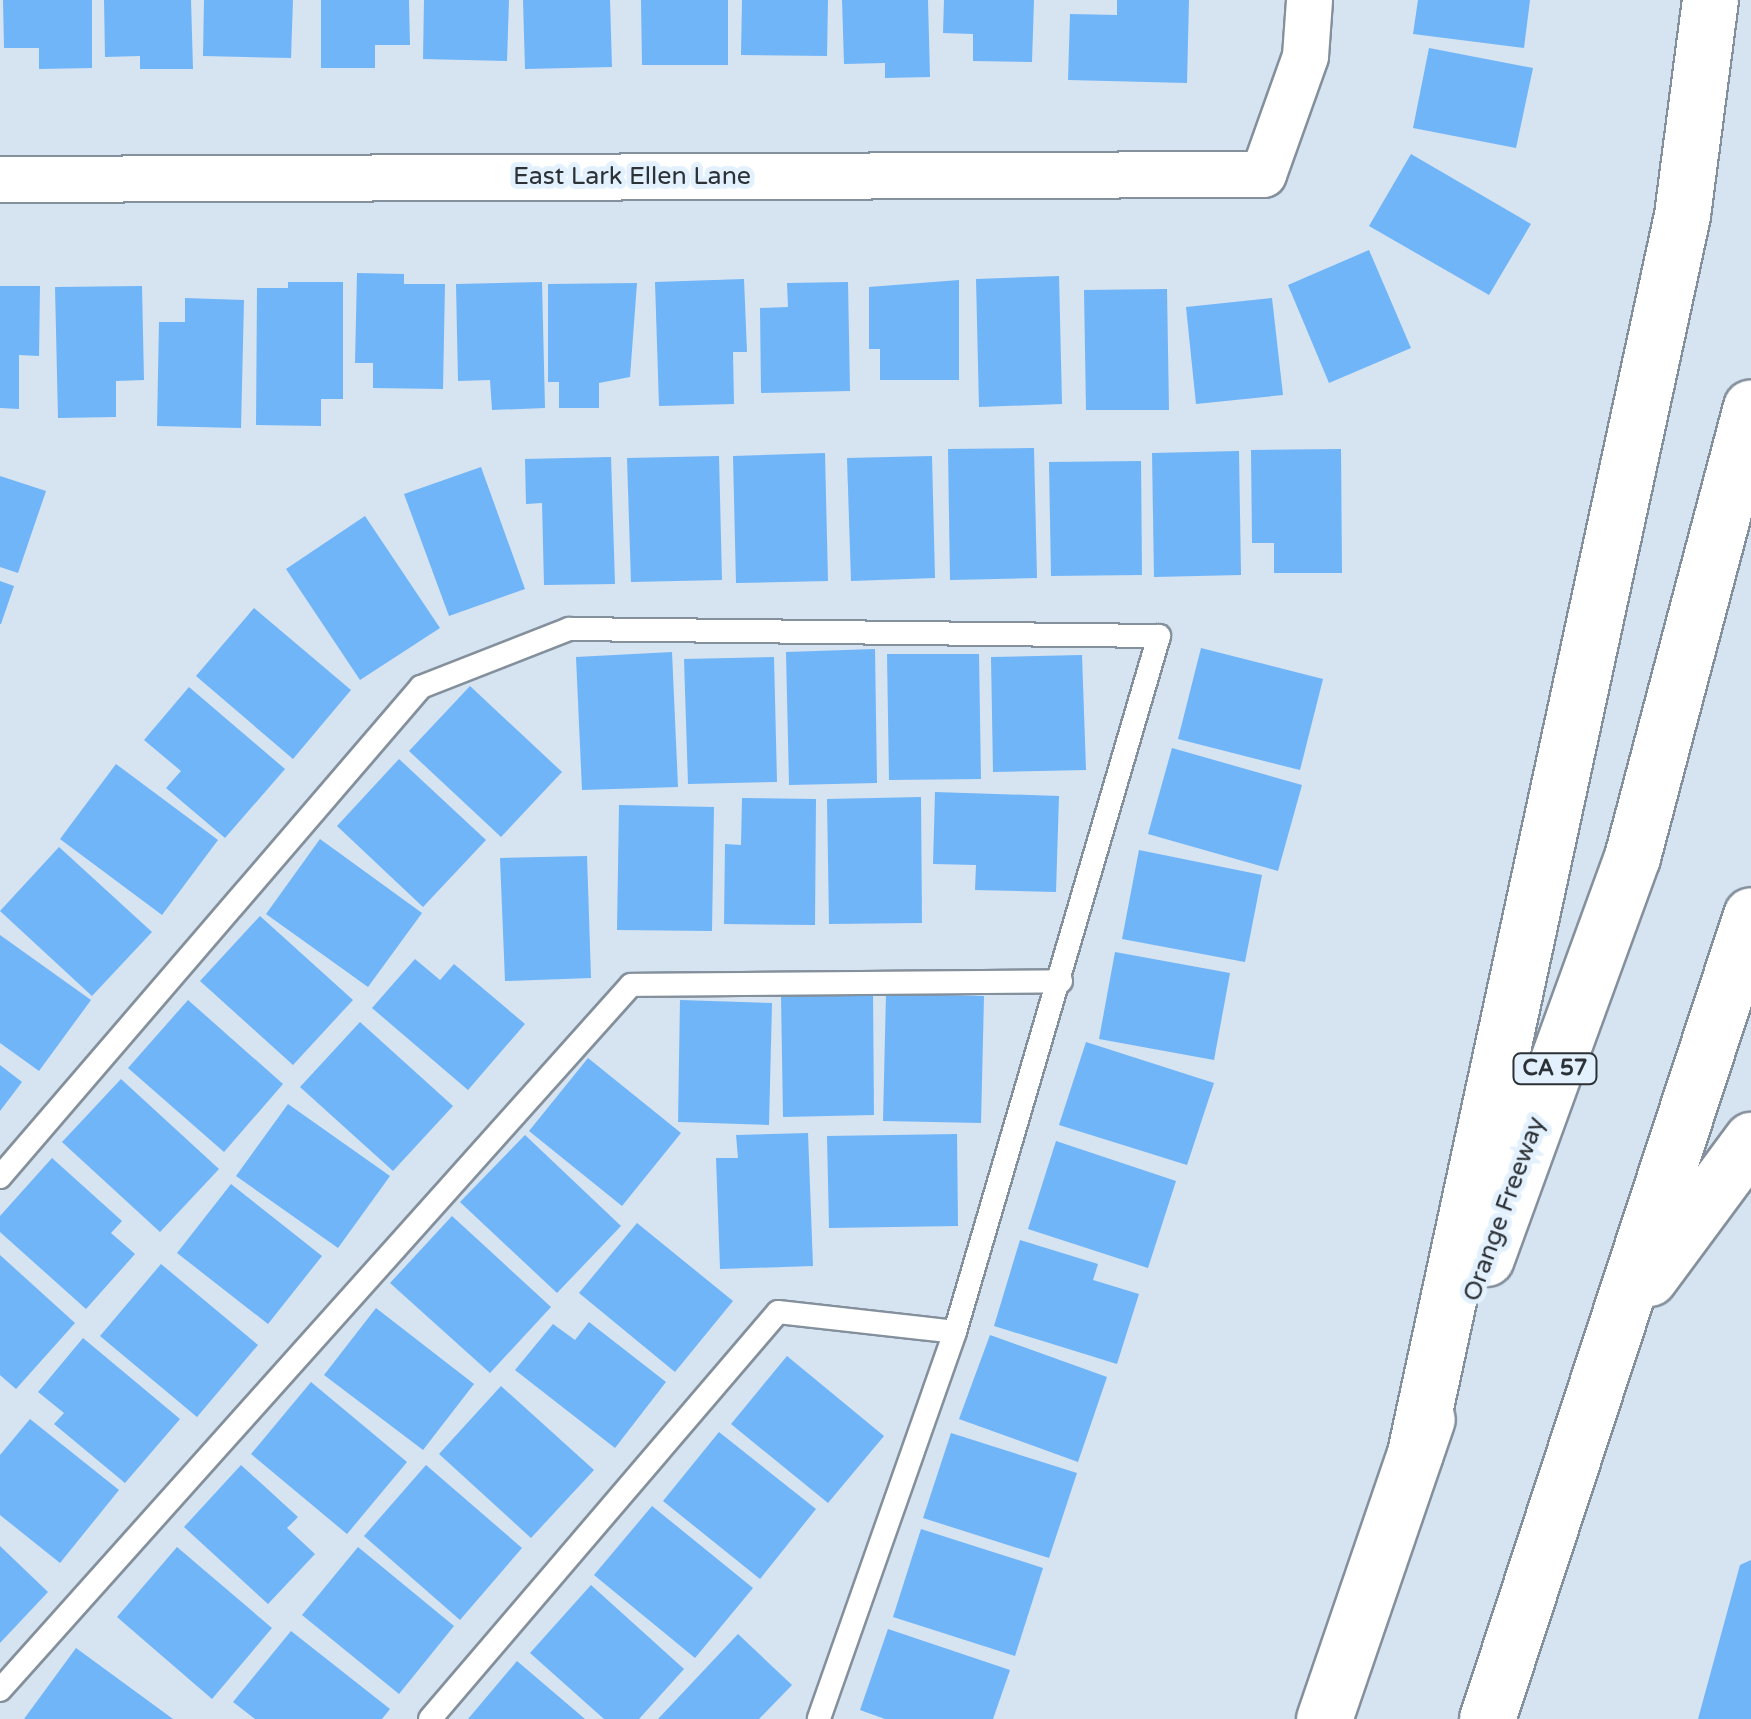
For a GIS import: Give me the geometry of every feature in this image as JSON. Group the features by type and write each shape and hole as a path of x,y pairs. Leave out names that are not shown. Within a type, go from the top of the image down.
{"highway":[{"path":"1414,1453 1682,215 1710,0"},
{"name":"Orange Freeway","path":"1324,1719 1414,1453 1632,857 1751,407"},
{"path":"1486,1719 1751,915"},
{"path":"1621,1317 1751,1140"}],"street":[{"name":"East Lark Ellen Lane","path":"0,179 1263,174 1305,56 1310,0"}],"lane":[{"path":"0,1177 422,687 568,629 1159,636 955,1332 819,1719"},
{"path":"0,1690 632,985 1061,980"},
{"path":"430,1719 778,1312 955,1332"}],"building":[{"path":"3,0 92,0 92,68 39,69 39,48 4,48"},
{"path":"104,0 191,0 193,69 140,69 140,56 105,57"},
{"path":"204,0 293,0 291,58 203,56"},
{"path":"321,0 409,0 410,45 375,45 375,68 321,68"},
{"path":"424,0 509,0 507,61 423,59"},
{"path":"523,0 610,0 612,67 525,69"},
{"path":"641,0 728,0 728,65 642,65"},
{"path":"742,0 828,0 827,56 741,55"},
{"path":"842,0 928,0 930,77 885,78 885,63 844,64"},
{"path":"944,0 1034,0 1032,62 973,61 973,34 943,33"},
{"path":"1117,0 1189,0 1187,83 1068,80 1070,14 1117,15"},
{"path":"1418,0 1530,0 1524,48 1413,34"},
{"path":"1429,48 1533,68 1516,148 1413,128"},
{"path":"1411,154 1531,224 1489,295 1369,226"},
{"path":"1369,250 1411,348 1329,383 1288,285"},
{"path":"357,273 404,274 404,284 445,284 443,389 373,388 373,363 355,363"},
{"path":"1059,276 1062,404 979,407 976,279"},
{"path":"744,279 747,352 733,352 734,404 659,406 655,282"},
{"path":"959,280 959,380 880,380 880,349 869,349 869,287"},
{"path":"288,282 343,282 343,399 321,399 321,426 256,425 257,288 288,288"},
{"path":"542,282 545,408 492,410 490,380 458,381 456,284"},
{"path":"848,282 850,391 761,393 760,308 788,307 787,283"},
{"path":"637,283 630,377 599,383 599,408 559,408 559,382 548,382 548,284"},
{"path":"0,286 40,286 39,356 19,355 19,409 0,408"},
{"path":"142,286 144,380 116,381 116,417 58,418 55,287"},
{"path":"1167,289 1169,410 1086,410 1084,290"},
{"path":"185,298 244,300 241,428 157,426 159,322 185,322"},
{"path":"1272,298 1283,395 1196,404 1186,307"},
{"path":"1034,448 1037,578 950,580 948,449"},
{"path":"1341,449 1342,573 1274,573 1274,543 1252,543 1251,450"},
{"path":"1239,451 1241,575 1154,577 1152,453"},
{"path":"825,453 828,581 736,583 733,456"},
{"path":"719,456 722,580 631,582 627,458"},
{"path":"932,456 935,578 851,581 847,458"},
{"path":"611,457 615,584 544,585 542,503 526,504 525,459"},
{"path":"1141,461 1142,575 1051,576 1049,462"},
{"path":"481,467 525,589 449,616 404,494"},
{"path":"0,476 46,491 18,573 0,567"},
{"path":"365,516 440,628 360,680 286,569"},
{"path":"0,581 14,586 1,624 0,624"},
{"path":"254,608 351,690 293,759 196,676"},
{"path":"1201,648 1323,679 1300,770 1178,739"},
{"path":"875,649 877,783 789,785 786,652"},
{"path":"672,652 678,787 582,790 576,657"},
{"path":"887,654 979,654 981,779 889,780"},
{"path":"1082,655 1086,770 993,772 991,657"},
{"path":"774,657 777,782 688,784 684,659"},
{"path":"470,686 562,772 501,837 409,751"},
{"path":"189,687 285,769 225,838 166,788 181,771 144,740"},
{"path":"1172,748 1302,785 1278,871 1148,834"},
{"path":"399,759 486,840 423,907 337,826"},
{"path":"116,764 218,840 162,915 60,839"},
{"path":"935,792 1059,796 1056,892 975,890 976,865 933,864"},
{"path":"921,797 922,923 829,924 827,799"},
{"path":"742,798 816,799 815,925 724,924 725,844 741,845"},
{"path":"619,805 714,807 712,931 617,930"},
{"path":"320,839 422,913 368,987 266,914"},
{"path":"59,847 152,932 92,996 0,911"},
{"path":"1139,850 1262,875 1245,962 1122,939"},
{"path":"587,856 591,978 505,981 500,858"},
{"path":"260,916 353,1000 293,1065 200,981"},
{"path":"0,935 91,1000 39,1071 0,1043"},
{"path":"1115,952 1230,973 1214,1060 1099,1039"},
{"path":"415,959 440,980 454,964 525,1024 468,1090 372,1008"},
{"path":"873,993 874,1115 783,1117 781,995"},
{"path":"886,994 984,996 981,1123 883,1121"},
{"path":"188,1000 283,1084 224,1152 128,1068"},
{"path":"680,1000 772,1003 769,1125 678,1122"},
{"path":"360,1022 453,1106 393,1171 300,1087"},
{"path":"1086,1042 1214,1083 1187,1165 1059,1125"},
{"path":"588,1058 681,1133 622,1206 529,1131"},
{"path":"0,1065 22,1082 0,1111"},
{"path":"121,1079 219,1169 160,1232 62,1142"},
{"path":"288,1104 390,1176 338,1248 236,1176"},
{"path":"808,1133 813,1266 720,1269 716,1158 738,1158 736,1135"},
{"path":"957,1134 958,1226 829,1228 827,1136"},
{"path":"525,1135 621,1226 557,1293 460,1202"},
{"path":"1056,1141 1176,1181 1148,1268 1028,1229"},
{"path":"52,1158 122,1221 111,1233 135,1254 86,1309 0,1232 0,1216"},
{"path":"231,1184 322,1256 268,1324 177,1253"},
{"path":"452,1216 551,1307 490,1373 390,1283"},
{"path":"637,1223 733,1301 675,1372 579,1293"},
{"path":"1020,1240 1098,1264 1093,1280 1139,1294 1117,1364 994,1326"},
{"path":"0,1255 75,1323 16,1389 0,1375"},
{"path":"161,1264 258,1345 197,1417 100,1336"},
{"path":"376,1308 474,1384 423,1450 324,1375"},
{"path":"589,1322 666,1382 615,1448 515,1370 553,1324 575,1340"},
{"path":"990,1335 1107,1377 1078,1462 959,1419"},
{"path":"83,1338 180,1419 125,1483 54,1424 64,1413 38,1392"},
{"path":"787,1356 884,1436 828,1503 731,1424"},
{"path":"311,1382 407,1462 347,1534 251,1454"},
{"path":"501,1386 594,1470 531,1538 439,1454"},
{"path":"30,1419 119,1490 60,1563 0,1515 0,1455"},
{"path":"719,1432 816,1509 760,1579 663,1501"},
{"path":"951,1433 1077,1473 1049,1558 923,1518"},
{"path":"241,1465 298,1517 287,1528 315,1554 268,1604 184,1527"},
{"path":"426,1465 522,1548 460,1620 364,1536"},
{"path":"652,1506 753,1588 695,1658 594,1575"},
{"path":"921,1529 1043,1568 1015,1656 893,1617"},
{"path":"0,1546 48,1592 0,1643"},
{"path":"177,1547 272,1628 212,1699 117,1617"},
{"path":"358,1547 454,1626 399,1694 302,1615"},
{"path":"1751,1560 1751,1719 1698,1719 1740,1565"},
{"path":"591,1585 684,1669 639,1719 604,1719 530,1653"},
{"path":"888,1629 1010,1670 993,1719 885,1719 860,1710"},
{"path":"291,1631 390,1709 382,1719 255,1719 233,1702"},
{"path":"738,1634 792,1685 759,1719 658,1719"},
{"path":"76,1648 173,1719 24,1719"},
{"path":"517,1661 585,1719 468,1719"}]}
